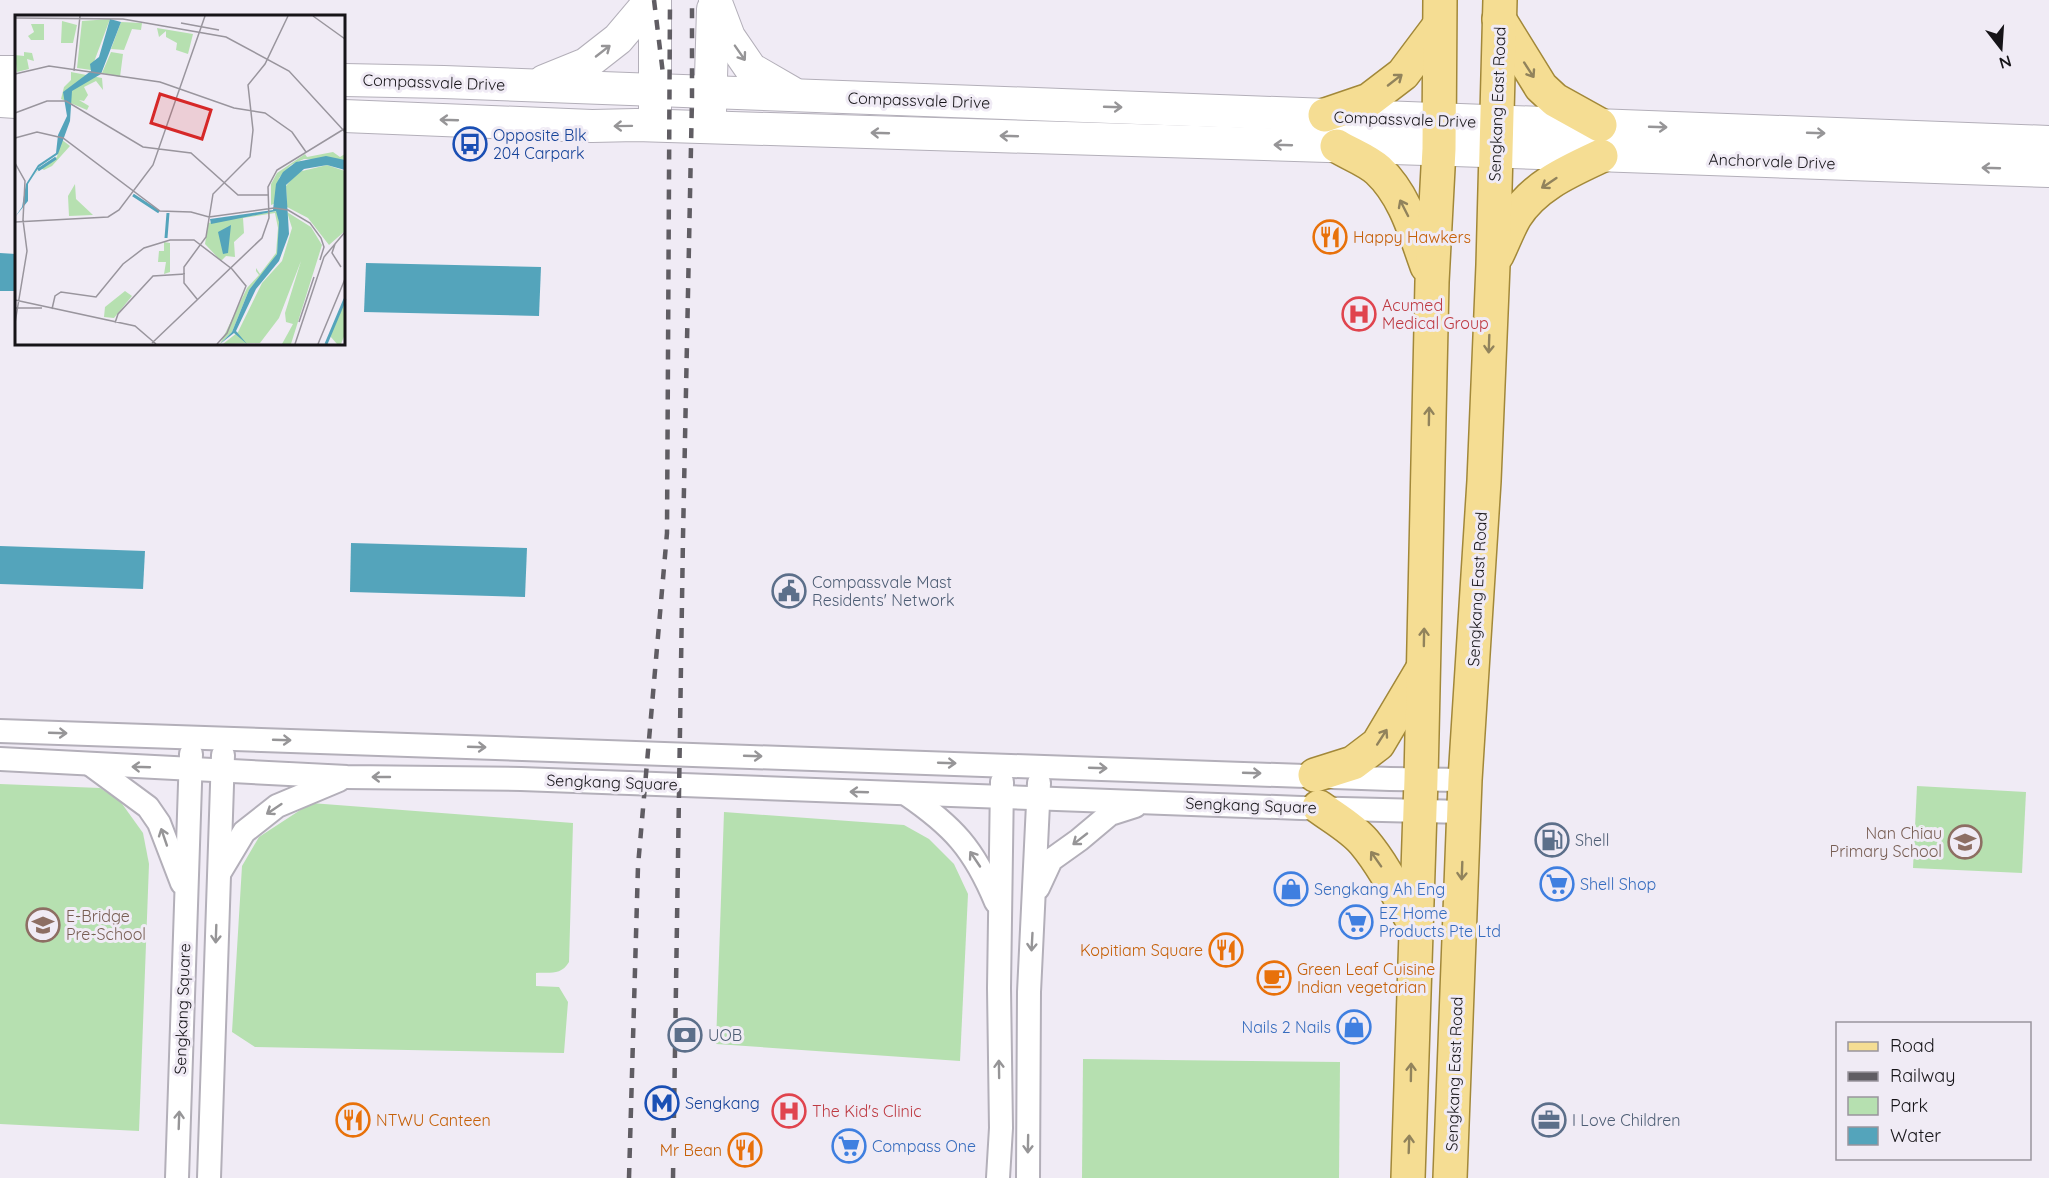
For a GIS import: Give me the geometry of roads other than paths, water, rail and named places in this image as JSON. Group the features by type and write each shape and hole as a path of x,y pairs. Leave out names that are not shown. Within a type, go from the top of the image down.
{"main road":[{"name":"Sengkang East Road","path":"1450,1178 1465,780 1483,492 1493,265 1500,10"},
{"path":"1493,265 1515,217 1535,193 1559,176 1600,140 1540,87 1500,10"},
{"path":"1325,115 1370,100 1403,74 1439,13"},
{"path":"1408,1178 1421,778 1432,282 1440,135 1439,13"},
{"path":"1338,146 1377,169 1394,187 1410,219 1432,282"},
{"path":"1315,775 1353,763 1378,744 1423,669"},
{"path":"1319,807 1363,841 1383,870 1416,927"}],"street":[{"path":"532,85 586,64 618,39 651,0"},
{"path":"655,126 656,0"},
{"path":"710,128 714,0"},
{"path":"714,0 729,37 751,69 797,95"},
{"name":"Compassvale Drive","path":"345,80 1325,115 1440,135 1495,137"},
{"path":"0,101 15,102"},
{"name":"Compassvale Drive","path":"345,116 592,126 1338,146 1440,135"},
{"name":"Anchorvale Drive","path":"1495,137 1600,140 2049,142"},
{"name":"Anchorvale Drive","path":"1600,140 2049,171"},
{"name":"Sengkang Square","path":"0,731 1465,780"},
{"name":"Sengkang Square","path":"177,1178 191,737"},
{"name":"Sengkang Square","path":"209,1178 224,738"},
{"name":"Sengkang Square","path":"0,759 347,777 521,779 1464,812"},
{"path":"92,765 148,807 159,823 185,892"},
{"path":"998,1178 1001,1128 999,912 1003,765"},
{"path":"1028,1178 1029,992 1039,767"},
{"path":"218,876 244,832 277,806 347,777"},
{"path":"905,794 934,813 960,837 984,873 999,912"},
{"path":"1035,892 1051,860 1110,814 1148,802"}],"water":[{"path":"0,253 15,254 15,291 0,291"},
{"path":"366,263 541,267 539,316 364,312"},
{"path":"351,543 527,548 525,597 350,592"},
{"path":"0,546 145,551 143,589 0,584"}],"railway":[{"path":"654,0 663,74"},
{"path":"629,1178 638,866 667,533 670,0"},
{"path":"673,1178 692,0"}],"place":[{"name":"Opposite Blk 204 Carpark","path":"470,144"},
{"name":"Happy Hawkers","path":"1330,237"},
{"name":"Acumed Medical Group","path":"1359,314"},
{"name":"Compassvale Mast Residents' Network","path":"789,591"},
{"name":"Shell","path":"1552,840"},
{"name":"Nan Chiau Primary School","path":"1965,842"},
{"name":"Shell Shop","path":"1557,884"},
{"name":"Sengkang Ah Eng","path":"1291,889"},
{"name":"EZ Home Products Pte Ltd","path":"1356,922"},
{"name":"E-Bridge Pre-School","path":"43,925"},
{"name":"Kopitiam Square","path":"1226,950"},
{"name":"Green Leaf Cuisine Indian vegetarian","path":"1274,978"},
{"name":"Nails 2 Nails","path":"1354,1027"},
{"name":"UOB","path":"685,1035"},
{"name":"Sengkang","path":"662,1103"},
{"name":"The Kid's Clinic","path":"789,1111"},
{"name":"NTWU Canteen","path":"353,1120"},
{"name":"I Love Children","path":"1549,1120"},
{"name":"Compass One","path":"849,1146"},
{"name":"Mr Bean","path":"745,1150"}]}
